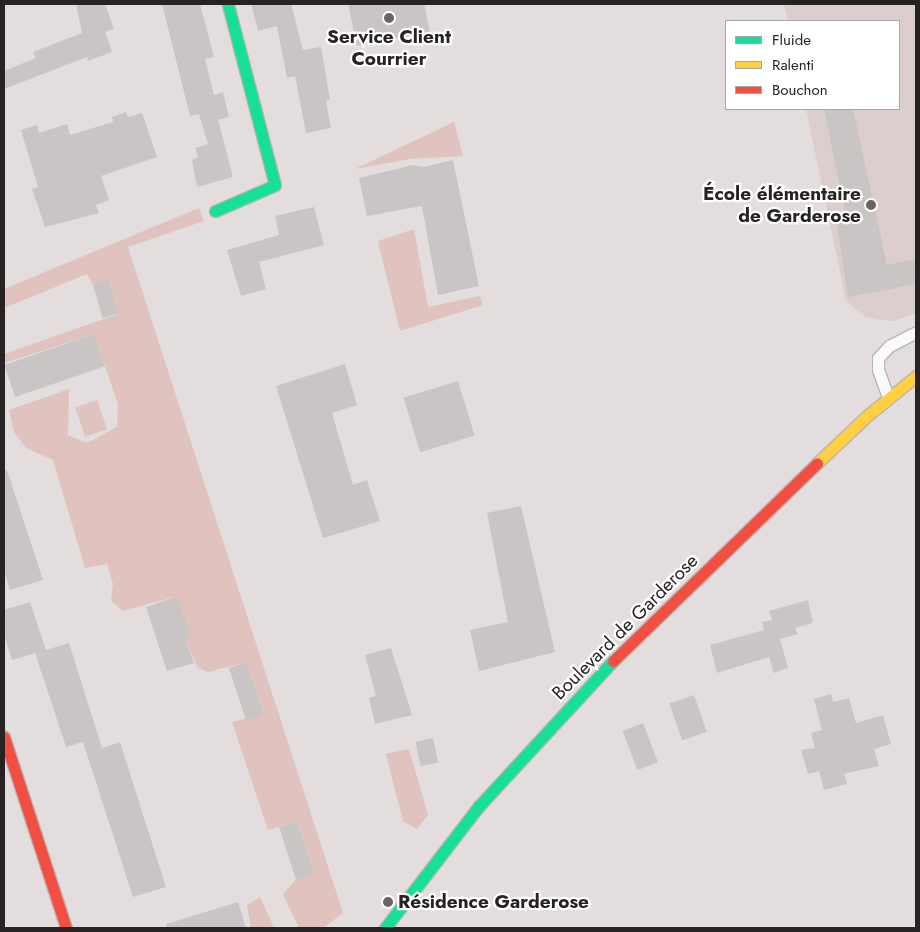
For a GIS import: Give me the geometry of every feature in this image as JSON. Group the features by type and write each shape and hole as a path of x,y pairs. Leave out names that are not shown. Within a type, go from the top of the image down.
{"main road":[{"path":"215,211 275,184 228,4"},
{"name":"Boulevard de Garderose","path":"385,928 479,806 583,692 651,622 888,397 916,376"},
{"path":"4,737 66,928"}],"lane":[{"path":"888,397 878,370 878,358 889,346 916,332"}],"shaded area":[{"name":"École élémentaire de Garderose","path":"784,4 916,4 916,313 894,321 881,320 865,317 846,301 806,110 900,110 900,20 788,20"},
{"path":"454,122 463,156 410,159 355,169"},
{"path":"199,208 204,221 128,247 343,913 323,928 299,928 283,894 296,880 314,873 297,821 268,830 232,722 264,714 247,662 208,672 197,667 186,639 191,637 178,596 123,611 111,601 113,584 107,564 85,568 53,460 26,448 14,432 9,410 69,389 68,435 87,443 117,427 118,404 94,334 4,363 4,354 118,314 108,280 93,284 87,274 4,308 4,289"},
{"path":"414,229 428,307 480,296 483,305 400,331 378,241"},
{"path":"97,400 107,429 85,437 75,407"},
{"path":"409,749 428,815 417,829 403,821 386,754"},
{"path":"260,897 274,928 251,928 247,905"}],"building":[{"path":"76,4 105,4 114,29 105,32 112,52 88,61 87,57 4,89 4,71 36,58 33,52 82,33"},
{"path":"162,4 200,4 214,57 205,59 214,95 223,92 229,117 218,120 233,177 197,187 192,160 198,157 195,148 208,144 199,114 190,116"},
{"path":"251,4 291,4 303,50 321,47 330,100 326,101 331,128 306,133 295,76 287,78 277,26 258,31"},
{"name":"Service Client Courrier","path":"348,4 424,4 430,32 357,46"},
{"path":"824,110 853,110 887,265 916,259 916,284 848,297 836,219 846,217"},
{"path":"126,112 128,117 142,113 157,157 101,176 109,200 96,205 99,213 45,227 32,189 38,187 21,130 37,125 39,133 67,124 70,135 113,122 112,117"},
{"path":"453,160 479,286 438,295 422,206 367,216 359,178 413,165 423,167"},
{"path":"314,207 324,245 259,262 266,289 241,296 227,250 279,235 275,216"},
{"path":"108,279 118,314 103,318 93,283"},
{"path":"94,334 105,366 15,397 4,365"},
{"path":"345,364 357,405 332,413 353,485 367,480 380,521 323,538 276,386"},
{"path":"458,381 475,436 420,452 403,398"},
{"path":"4,470 7,470 43,580 10,590 4,571"},
{"path":"521,506 555,652 479,671 470,630 508,622 487,513"},
{"path":"178,596 191,637 186,639 194,663 167,671 146,607"},
{"path":"808,600 813,623 795,628 798,634 780,639 788,668 774,673 769,657 717,673 710,645 764,630 762,622 772,620 769,611"},
{"path":"30,602 46,650 69,643 102,748 120,742 166,887 133,897 83,742 66,747 35,653 12,660 4,635 4,610"},
{"path":"391,648 412,715 375,724 369,698 376,696 365,655"},
{"path":"247,662 264,714 246,720 229,668"},
{"path":"831,694 833,702 849,698 856,723 883,715 891,744 874,749 879,766 844,774 847,784 824,790 819,771 808,774 801,750 815,748 811,733 822,730 814,699"},
{"path":"694,695 707,732 682,740 669,703"},
{"path":"643,723 658,762 638,770 622,731"},
{"path":"433,738 438,762 421,766 415,742"},
{"path":"297,821 314,874 296,880 279,827"},
{"path":"238,902 246,928 167,928 166,924"}],"traffic: fast":[{"path":"215,211 275,185 228,4"},
{"path":"385,928 479,806 613,661"}],"traffic: slow":[{"path":"817,463 868,415 916,376"}],"traffic: jam":[{"path":"613,661 817,463"},
{"path":"4,737 66,928"}],"place":[{"name":"Service Client Courrier","path":"389,18"},
{"name":"École élémentaire de Garderose","path":"871,205"},
{"name":"Résidence Garderose","path":"388,902"}]}
